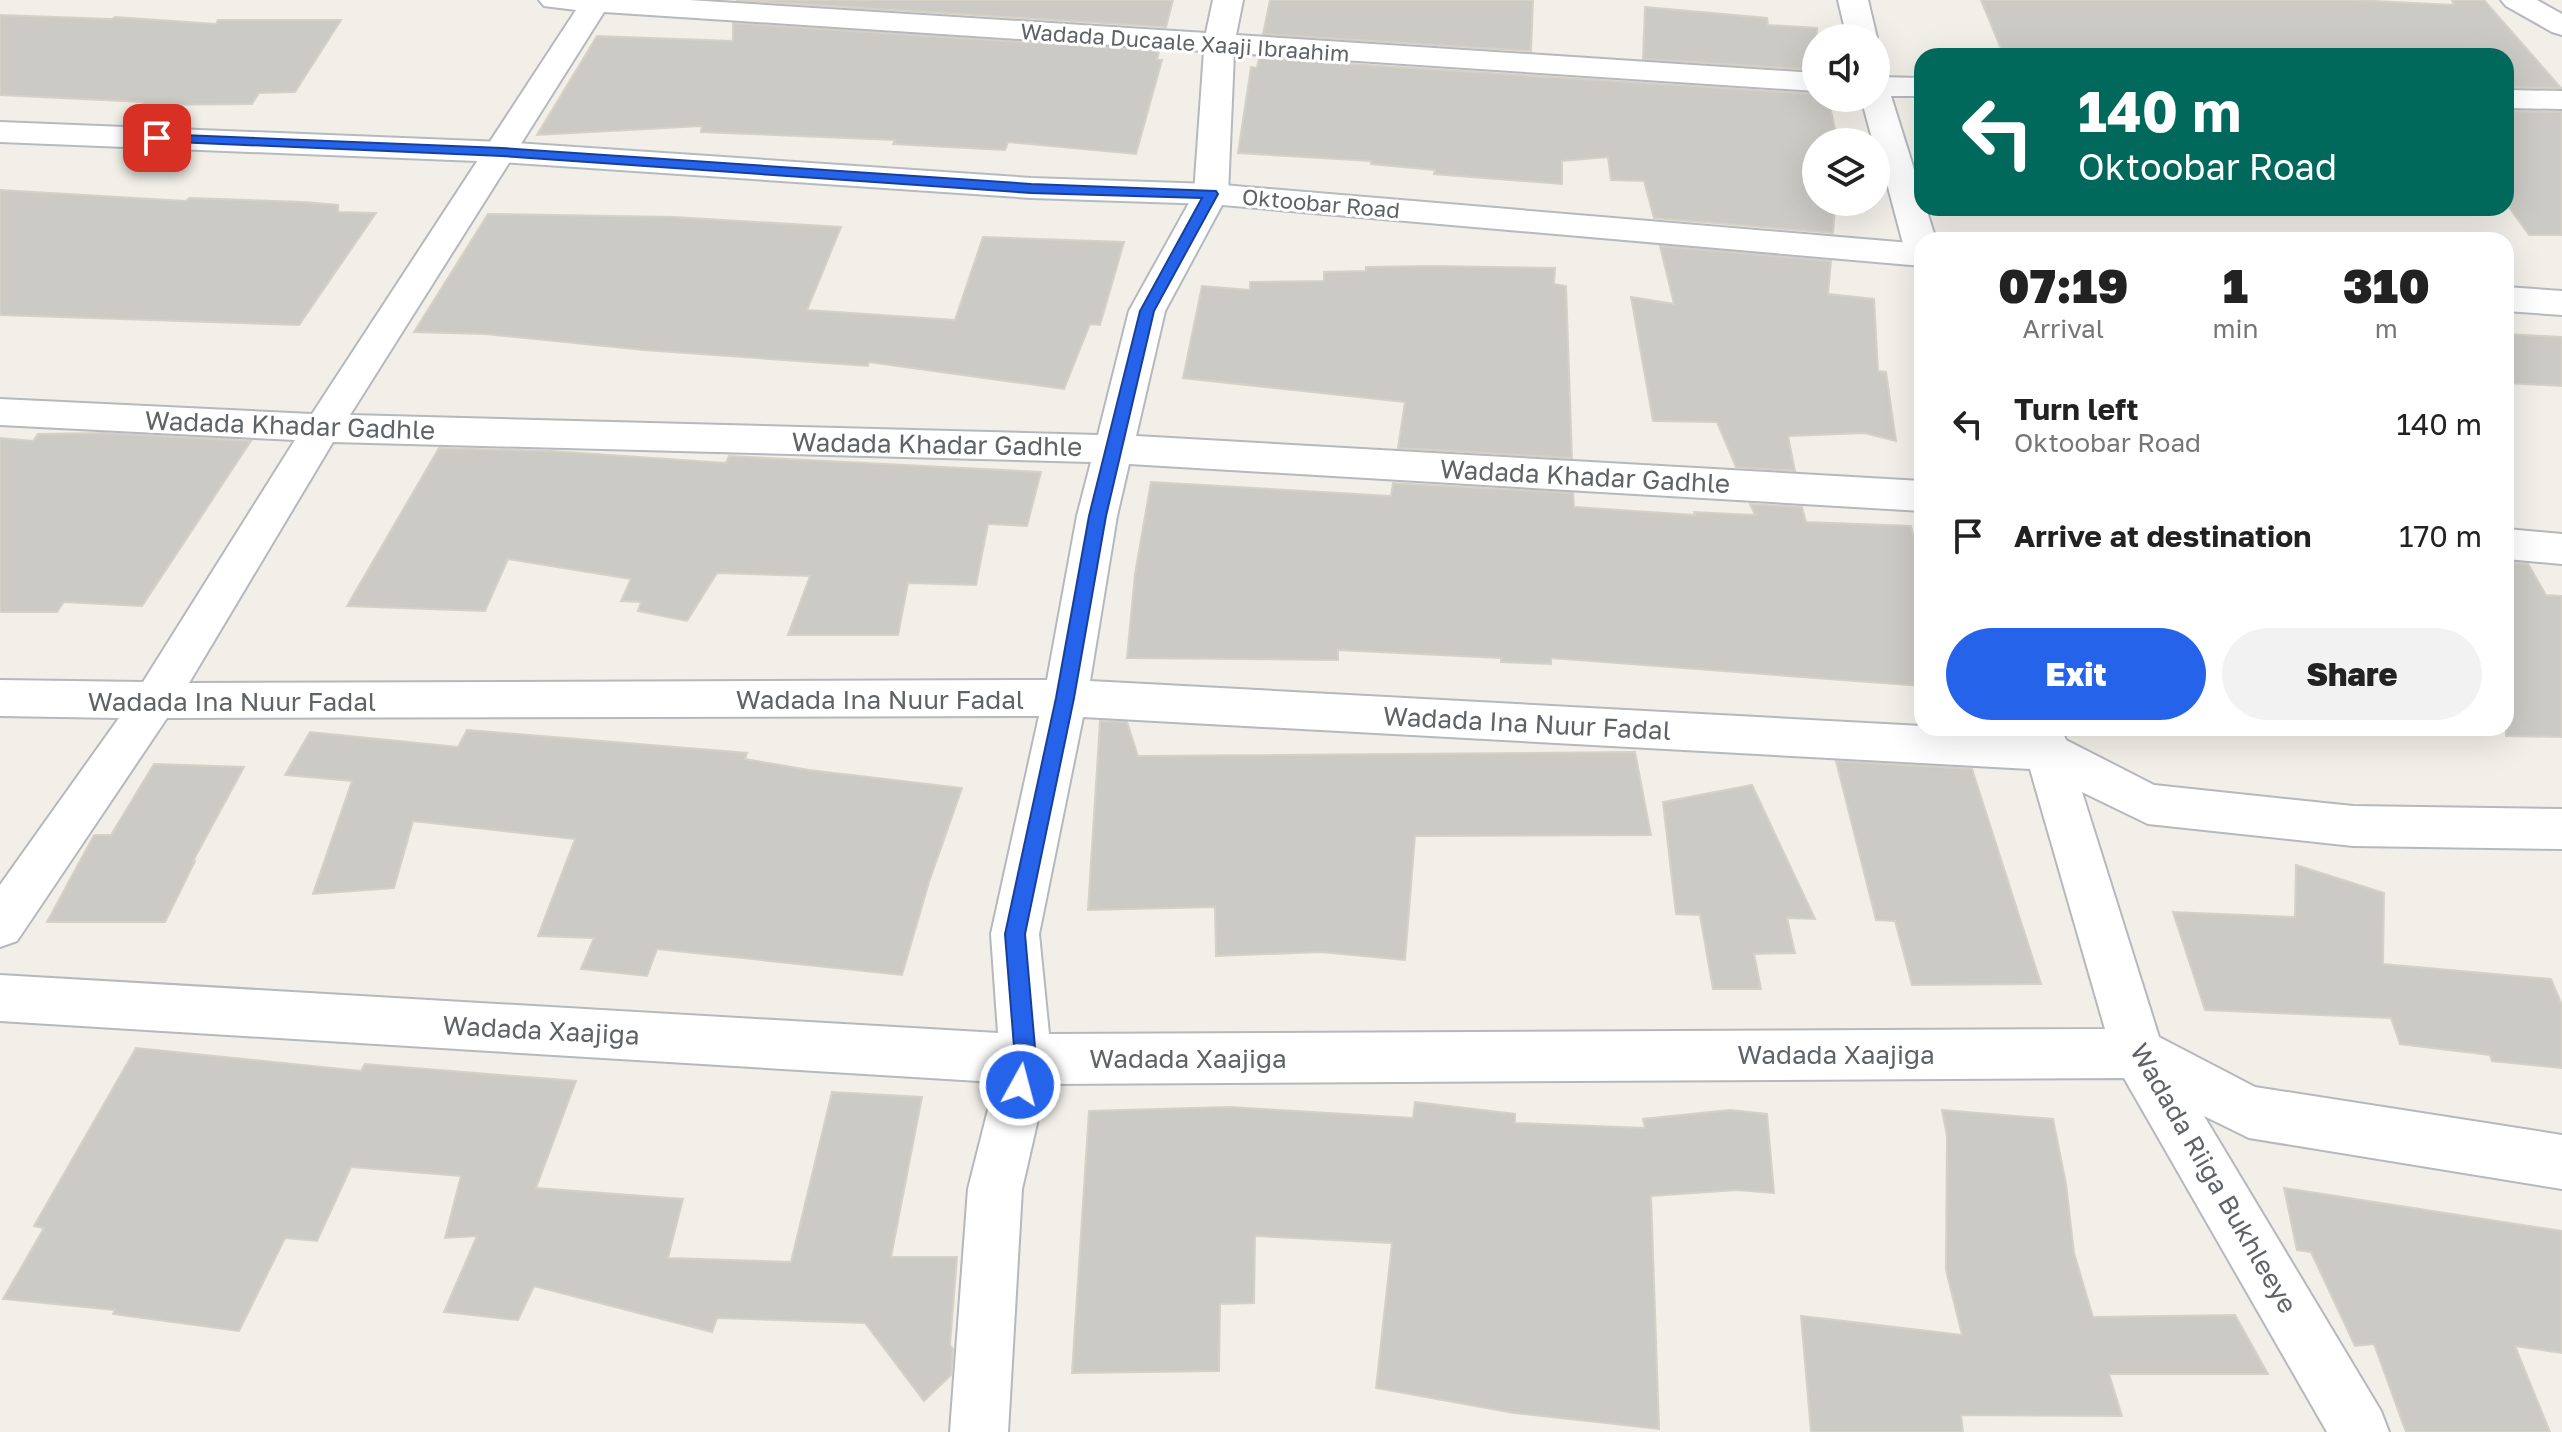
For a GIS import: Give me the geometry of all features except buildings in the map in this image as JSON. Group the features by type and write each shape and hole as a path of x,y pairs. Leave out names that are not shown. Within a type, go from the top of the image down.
{"street":[{"name":"Wadada Ducaale Xaaji Ibraahim","path":"554,0 1802,81"},
{"path":"979,1432 995,1189 1026,1059 1015,934 1065,698 1097,516 1147,311 1211,194 1219,45 1228,0"},
{"path":"1853,0 1859,24"},
{"path":"2516,0 2562,26"},
{"path":"0,925 154,702 322,428 597,1"},
{"path":"1890,86 1914,87"},
{"path":"2514,99 2562,100"},
{"path":"1880,112 1916,232"},
{"name":"Oktoobar Road","path":"0,132 502,152 1031,188 1211,194 1914,252"},
{"path":"2514,300 2562,303"},
{"name":"Wadada Khadar Gadhle","path":"0,412 322,428 1113,449 1914,496"},
{"path":"2514,545 2562,549"},
{"name":"Wadada Ina Nuur Fadal","path":"0,698 154,702 1065,698 1914,734"},
{"name":"Wadada Ina Nuur Fadal","path":"1951,736 2044,740"},
{"path":"2044,740 2148,804 2353,826 2562,829"},
{"name":"Wadada Riiga Bukhleeye","path":"2044,740 2138,1053 2360,1432"},
{"name":"Wadada Xaajiga","path":"0,998 1026,1059 2138,1053"},
{"path":"2138,1053 2249,1112 2562,1162"}],"route":[{"path":"157,138 502,152 1031,188 1211,194 1147,311 1097,516 1065,698 1015,934 1026,1059 1020,1085"}]}
